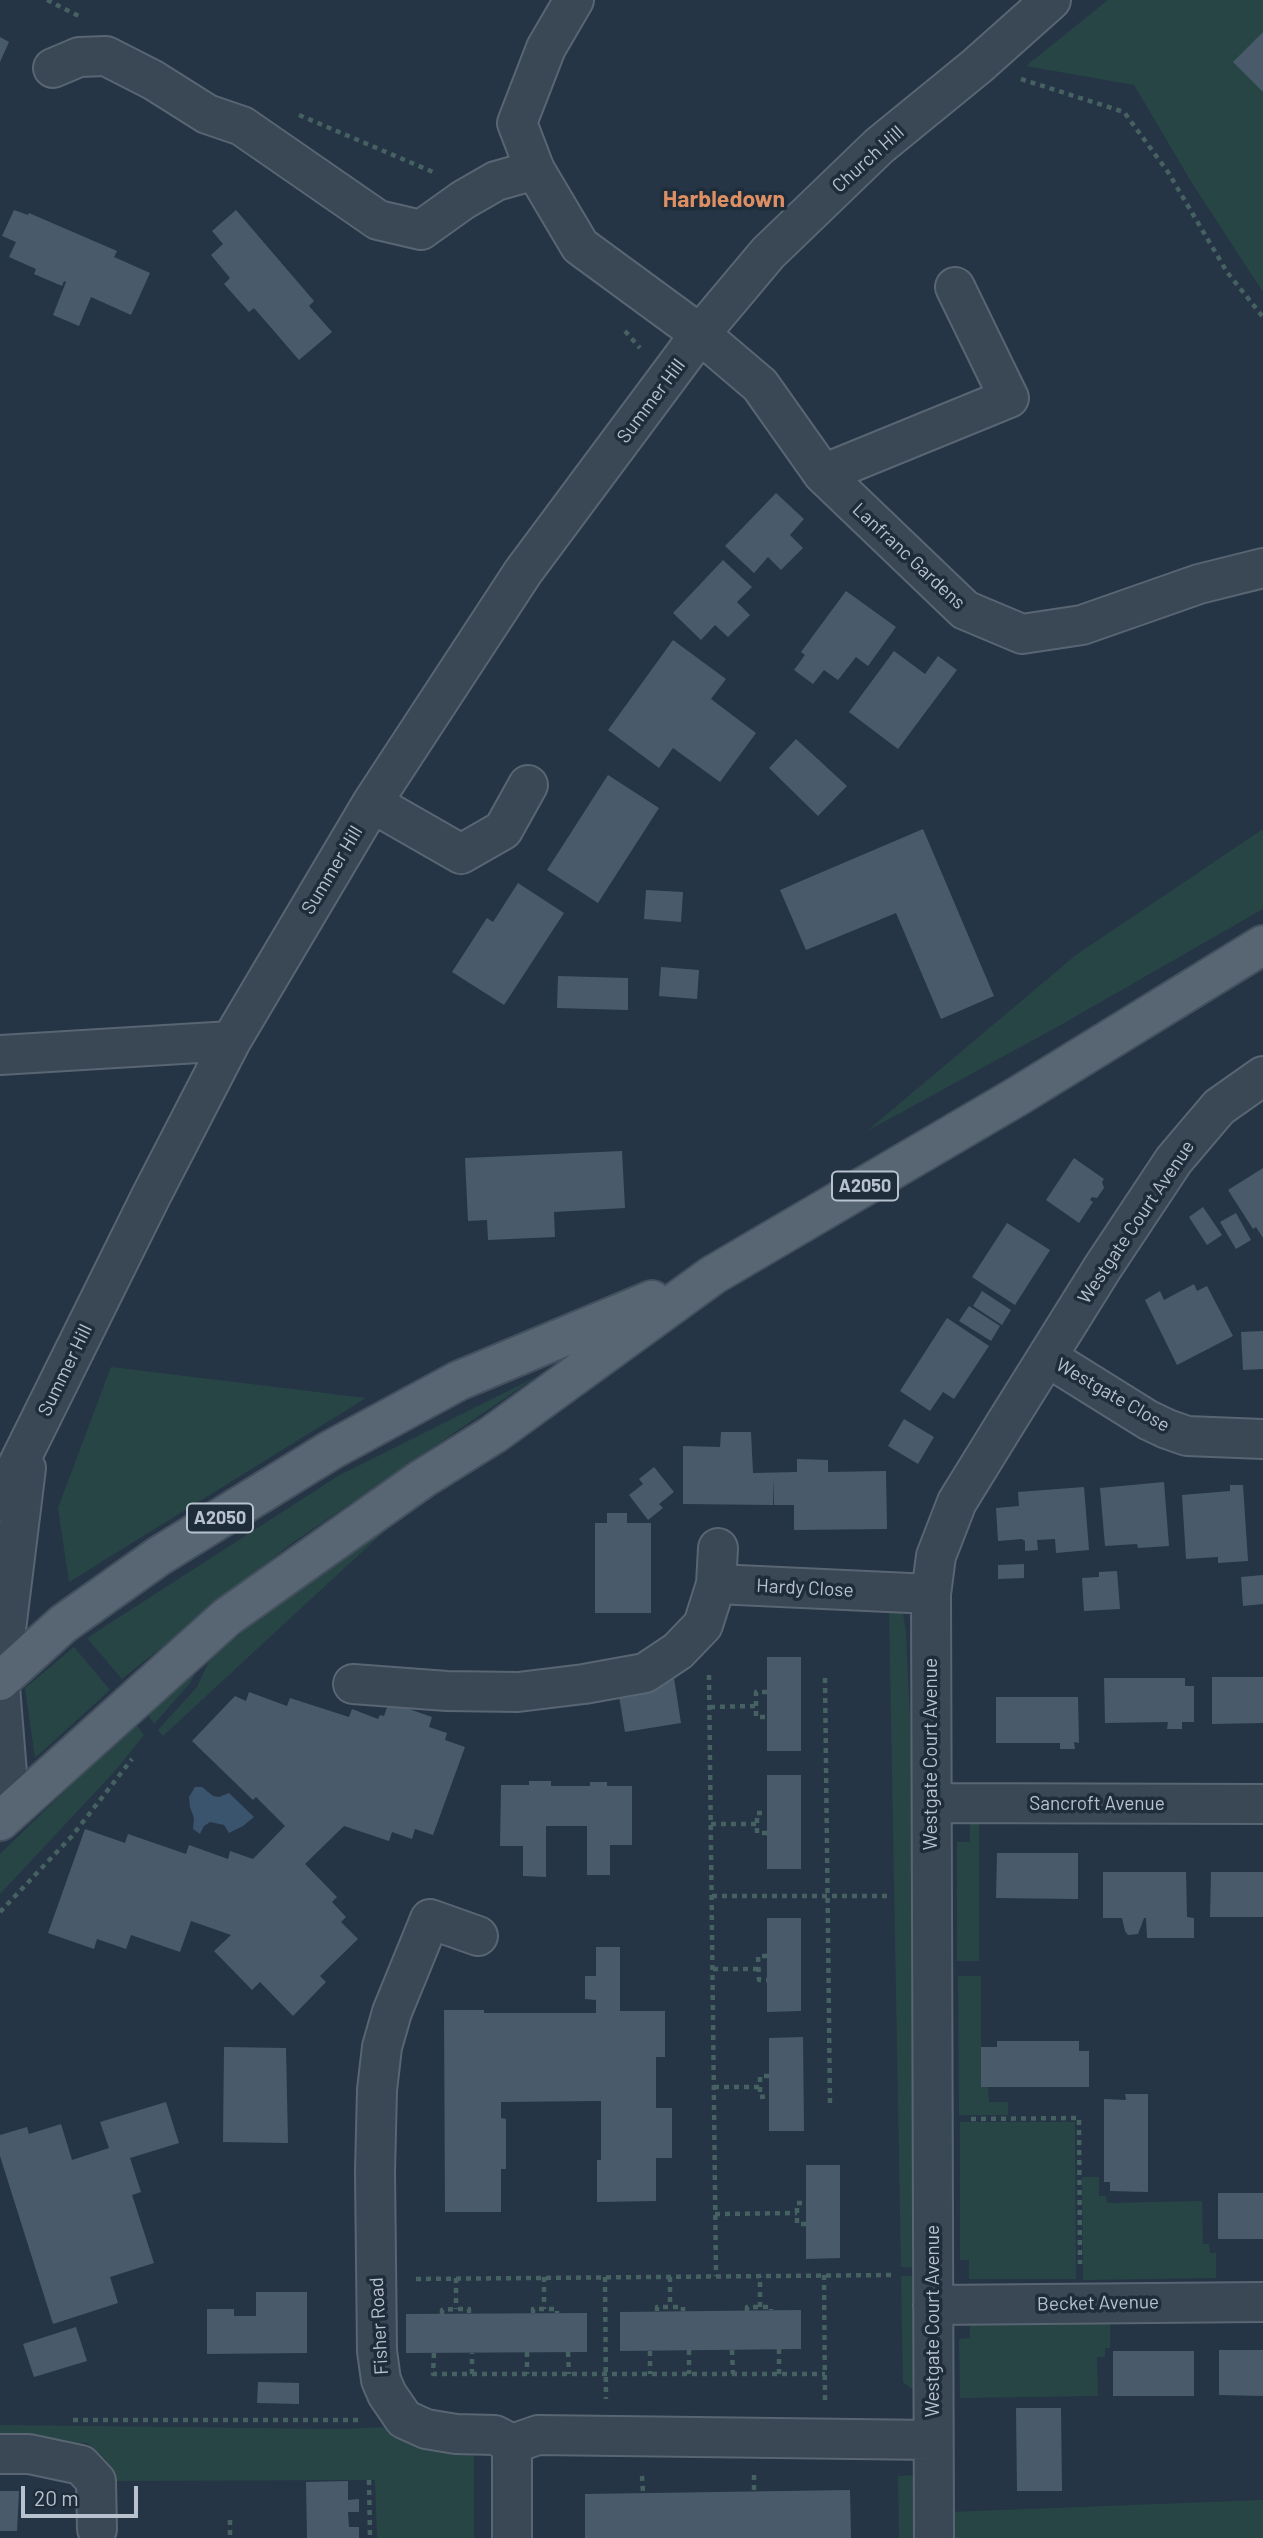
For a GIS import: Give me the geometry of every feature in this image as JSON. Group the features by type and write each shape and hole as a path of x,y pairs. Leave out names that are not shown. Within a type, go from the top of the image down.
{"main road":[{"name":"A2050","path":"5,1816 227,1617 422,1479 494,1434 713,1275 1018,1096 1263,945"},
{"name":"A2050","path":"0,1679 63,1624 159,1556 331,1450 458,1381 713,1275"}],"street":[{"name":"Church Hill","path":"700,334 768,253 879,146 977,66 1051,0"},
{"name":"Lanfranc Gardens","path":"571,1 546,48 517,123 535,170 580,246 700,334 760,385 823,474 965,610 1022,634 1082,625 1199,584 1263,568"},
{"path":"53,68 79,57 106,56 153,80 207,114 242,125 377,220 421,230 463,200 496,181 535,170"},
{"path":"823,474 1009,398 955,287"},
{"name":"Summer Hill","path":"0,1501 231,1041 372,803 523,572 700,334"},
{"path":"372,803 461,854 503,830 528,785"},
{"path":"0,1055 231,1041"},
{"name":"Westgate Court Avenue","path":"934,2538 931,1594 936,1556 957,1502 1103,1267 1174,1160 1219,1107 1263,1076"},
{"name":"Westgate Close","path":"1047,1357 1167,1429 1187,1436 1263,1439"},
{"name":"Summer Hill","path":"0,1679 29,1446"},
{"name":"Hardy Close","path":"703,1625 717,1566 931,1594"},
{"path":"353,1684 447,1691 518,1692 584,1684 645,1673 678,1651 703,1625"},
{"path":"0,1687 5,1816"},
{"name":"Sancroft Avenue","path":"932,1803 1263,1804"},
{"name":"Fisher Road","path":"404,2419 387,2394 381,2379 377,2351 375,2172 377,2090 382,2047 392,2012 430,1919 478,1936"},
{"name":"Becket Avenue","path":"933,2289 1080,2303 1263,2302"},
{"path":"404,2419 426,2430 495,2435 512,2444 538,2435 933,2440"},
{"path":"512,2444 512,2538"},
{"path":"0,2454 29,2454 80,2465 96,2481 97,2529"}],"path":[{"path":"977,66 1124,112 1168,172 1227,272 1262,312"},
{"path":"703,1625 709,1654 716,2276"},
{"path":"825,1678 830,2104"},
{"path":"767,1692 756,1692 756,1717 767,1717"},
{"path":"710,1707 756,1706"},
{"path":"0,1912 72,1836 135,1755"},
{"path":"767,1812 757,1813 757,1833 767,1833"},
{"path":"712,1824 757,1824"},
{"path":"712,1896 932,1896"},
{"path":"767,1956 758,1956 759,1980 767,1980"},
{"path":"713,1969 758,1969"},
{"path":"769,2076 760,2076 760,2097 769,2096"},
{"path":"714,2087 760,2087"},
{"path":"932,2119 1079,2119 1080,2303"},
{"path":"806,2203 797,2203 797,2224 806,2224"},
{"path":"715,2214 797,2213"},
{"path":"376,2279 824,2275 933,2289"},
{"path":"824,2275 825,2438"},
{"path":"760,2276 760,2307"},
{"path":"544,2277 544,2309"},
{"path":"605,2277 606,2436"},
{"path":"670,2277 670,2307"},
{"path":"456,2278 456,2309"},
{"path":"657,2311 657,2307 683,2307 683,2311"},
{"path":"747,2311 747,2307 771,2307 771,2310"},
{"path":"442,2314 442,2310 469,2309 469,2314"},
{"path":"533,2313 533,2309 557,2309 557,2313"},
{"path":"779,2349 779,2374"},
{"path":"689,2350 689,2374"},
{"path":"732,2350 733,2374"},
{"path":"650,2351 650,2374"},
{"path":"568,2352 569,2374"},
{"path":"434,2353 433,2374 825,2374"},
{"path":"472,2353 472,2374"},
{"path":"527,2353 527,2374"},
{"path":"65,2420 265,2422 404,2419"},
{"path":"754,2476 754,2492"},
{"path":"642,2477 643,2493"},
{"path":"369,2480 370,2538"},
{"path":"230,2519 230,2538"}],"green space":[{"path":"1108,0 1263,0 1263,292 1192,183 1134,85 1026,66"},
{"path":"1263,829 1263,909 1057,1027 867,1131 1076,955"},
{"path":"111,1367 366,1398 69,1582 58,1508"},
{"path":"536,1377 288,1546 122,1679 87,1638 338,1476"},
{"path":"398,1519 163,1736 158,1730 197,1687 211,1657 293,1592"},
{"path":"889,1608 903,1614 906,1632 912,1765 916,2268 901,2267"},
{"path":"74,1647 110,1690 35,1758 25,1688"},
{"path":"199,1664 191,1682 154,1724 145,1711"},
{"path":"135,1723 144,1735 115,1771 0,1894 0,1854"},
{"path":"970,1824 979,1824 979,1961 957,1961 957,1842 970,1842"},
{"path":"958,1976 981,1976 981,2087 988,2087 989,2102 1008,2102 1008,2115 959,2115"},
{"path":"960,2122 1075,2122 1076,2279 969,2279 969,2260 960,2260"},
{"path":"1082,2177 1099,2177 1099,2196 1106,2196 1107,2203 1202,2201 1203,2244 1209,2244 1210,2253 1216,2253 1216,2278 1083,2280"},
{"path":"901,2276 916,2276 916,2392 903,2382"},
{"path":"1110,2319 1110,2348 1105,2348 1105,2357 1097,2357 1098,2396 960,2398 959,2339 970,2338 970,2321"},
{"path":"0,2425 343,2429 385,2427 403,2438 474,2450 474,2538 377,2538 375,2480 114,2481 105,2459 87,2443 0,2442"},
{"path":"920,2475 921,2538 899,2538 898,2476"},
{"path":"1263,2500 1263,2538 949,2538 949,2512"}],"water":[{"path":"195,1787 202,1787 213,1796 229,1793 254,1817 229,1833 224,1825 210,1822 200,1834 193,1829 194,1818 190,1807 189,1797"}],"building":[{"path":"1263,32 1263,92 1233,62"},
{"path":"0,37 9,42 0,62"},
{"path":"14,210 28,215 29,213 117,251 114,257 150,273 131,315 91,297 79,326 53,315 66,282 64,281 62,286 34,274 36,269 9,257 16,242 2,236"},
{"path":"236,210 314,301 309,306 332,332 299,360 254,308 249,312 224,284 230,278 211,255 223,244 212,231"},
{"path":"776,493 804,519 790,535 803,548 781,570 768,557 754,573 725,546"},
{"path":"723,560 752,587 737,602 750,615 728,637 715,625 701,640 673,613"},
{"path":"846,591 896,627 868,666 856,657 838,680 824,670 813,684 794,670 805,655 801,652"},
{"path":"673,640 726,679 711,699 756,733 720,782 673,748 659,768 608,730"},
{"path":"894,651 925,674 938,656 957,670 898,749 849,712"},
{"path":"796,739 847,786 818,816 769,768"},
{"path":"608,775 659,808 598,903 547,870"},
{"path":"923,829 994,996 941,1019 896,913 806,950 780,890"},
{"path":"518,883 564,913 504,1005 452,972 487,918 493,922"},
{"path":"646,890 683,892 681,922 644,919"},
{"path":"661,967 699,970 697,999 659,996"},
{"path":"558,976 628,978 628,1010 557,1008"},
{"path":"622,1151 625,1208 554,1212 555,1237 488,1240 487,1220 468,1221 465,1158"},
{"path":"1074,1158 1104,1179 1104,1188 1097,1198 1092,1197 1090,1200 1093,1202 1079,1223 1046,1200"},
{"path":"1263,1168 1263,1238 1256,1227 1253,1229 1228,1190"},
{"path":"1203,1207 1222,1235 1207,1245 1189,1217"},
{"path":"1236,1213 1251,1240 1236,1249 1220,1222"},
{"path":"1007,1223 1050,1250 1015,1305 972,1277"},
{"path":"1194,1284 1197,1291 1207,1286 1233,1336 1177,1365 1145,1300 1160,1291 1164,1300"},
{"path":"982,1291 1011,1310 1002,1325 973,1306"},
{"path":"969,1306 1000,1326 991,1341 959,1321"},
{"path":"947,1318 989,1346 954,1399 943,1392 930,1411 900,1391"},
{"path":"1263,1331 1263,1369 1243,1370 1241,1332"},
{"path":"904,1419 934,1437 918,1464 888,1446"},
{"path":"721,1432 751,1432 753,1473 797,1472 797,1459 828,1460 828,1472 886,1471 887,1529 794,1530 794,1505 774,1505 773,1477 773,1505 683,1504 683,1446 720,1447"},
{"path":"654,1467 674,1492 659,1504 663,1508 648,1520 629,1495 643,1484 639,1479"},
{"path":"1164,1482 1169,1546 1105,1546 1100,1488"},
{"path":"1230,1485 1243,1485 1248,1561 1218,1563 1218,1557 1186,1559 1182,1495 1230,1491"},
{"path":"1084,1487 1089,1550 1056,1553 1055,1539 1037,1540 1038,1550 1025,1551 1025,1541 1022,1539 998,1541 996,1508 1019,1506 1018,1492"},
{"path":"607,1513 627,1513 627,1523 651,1523 651,1613 595,1613 595,1523 607,1523"},
{"path":"1024,1564 1024,1578 998,1579 998,1565"},
{"path":"1117,1571 1120,1609 1084,1611 1082,1578 1099,1577 1099,1572"},
{"path":"1263,1575 1263,1604 1243,1606 1241,1577"},
{"path":"767,1657 801,1657 801,1751 767,1751"},
{"path":"1212,1677 1263,1677 1263,1723 1212,1724"},
{"path":"674,1678 681,1723 625,1732 619,1696 652,1691 651,1682"},
{"path":"1104,1678 1185,1678 1185,1686 1194,1686 1194,1722 1182,1722 1182,1729 1167,1729 1168,1722 1105,1723"},
{"path":"249,1692 287,1706 290,1698 349,1717 352,1709 378,1719 380,1715 384,1716 389,1702 432,1717 429,1727 447,1733 445,1740 465,1747 433,1835 415,1829 412,1839 392,1832 389,1841 344,1826 305,1864 337,1897 332,1902 346,1917 341,1922 358,1939 320,1976 326,1982 293,2016 260,1982 252,1990 214,1951 231,1935 191,1921 180,1952 131,1935 126,1949 97,1939 94,1949 48,1933 85,1829 125,1843 128,1834 186,1854 189,1845 228,1859 230,1851 253,1859 285,1826 256,1797 253,1800 192,1741 235,1696 246,1701"},
{"path":"996,1697 1078,1697 1079,1743 1074,1742 1075,1749 1060,1749 1060,1743 996,1743"},
{"path":"767,1775 801,1775 801,1869 767,1869"},
{"path":"529,1781 551,1781 551,1786 590,1786 590,1782 607,1782 607,1786 632,1786 632,1845 610,1845 610,1875 587,1875 587,1826 546,1826 546,1877 523,1876 523,1846 500,1846 501,1785 529,1785"},
{"path":"997,1853 1078,1853 1078,1899 996,1898"},
{"path":"1103,1872 1186,1872 1187,1917 1194,1918 1194,1938 1147,1938 1146,1918 1138,1934 1128,1935 1122,1918 1103,1918"},
{"path":"1211,1872 1263,1872 1263,1917 1210,1917"},
{"path":"767,1918 801,1918 801,2011 767,2012"},
{"path":"596,1947 620,1947 620,2011 665,2011 665,2057 656,2057 656,2108 672,2108 672,2158 656,2158 656,2201 597,2202 597,2160 601,2160 601,2101 501,2102 501,2118 506,2119 506,2169 501,2169 501,2212 445,2212 444,2010 484,2010 484,2013 596,2013 596,2000 585,1999 585,1976 596,1976"},
{"path":"803,2037 804,2131 769,2131 769,2038"},
{"path":"997,2041 1079,2041 1079,2051 1089,2051 1089,2087 981,2087 981,2047 997,2047"},
{"path":"224,2047 286,2048 288,2143 223,2142"},
{"path":"1125,2094 1148,2094 1148,2192 1110,2191 1110,2182 1104,2182 1104,2099 1126,2100"},
{"path":"166,2102 179,2143 130,2158 141,2192 132,2195 154,2263 110,2277 118,2303 53,2324 0,2156 0,2135 27,2127 29,2134 61,2124 72,2160 109,2148 100,2122"},
{"path":"806,2165 840,2165 840,2258 806,2259"},
{"path":"1218,2193 1263,2193 1263,2239 1218,2239"},
{"path":"256,2292 307,2292 307,2353 207,2354 207,2309 234,2309 234,2316 256,2316"},
{"path":"801,2310 801,2349 620,2351 620,2312"},
{"path":"587,2313 587,2352 406,2353 406,2314"},
{"path":"76,2327 87,2361 34,2377 23,2344"},
{"path":"1219,2350 1263,2350 1263,2396 1219,2395"},
{"path":"1113,2351 1194,2351 1194,2396 1113,2396"},
{"path":"258,2382 299,2383 299,2404 257,2403"},
{"path":"1016,2408 1061,2408 1062,2491 1017,2491"},
{"path":"348,2481 348,2500 359,2499 359,2512 348,2512 349,2527 359,2527 359,2538 307,2538 306,2482"},
{"path":"850,2490 851,2538 585,2538 585,2494"},
{"path":"0,2491 19,2491 17,2531 0,2531"}],"district":[{"name":"Harbledown","path":"724,199"}]}
